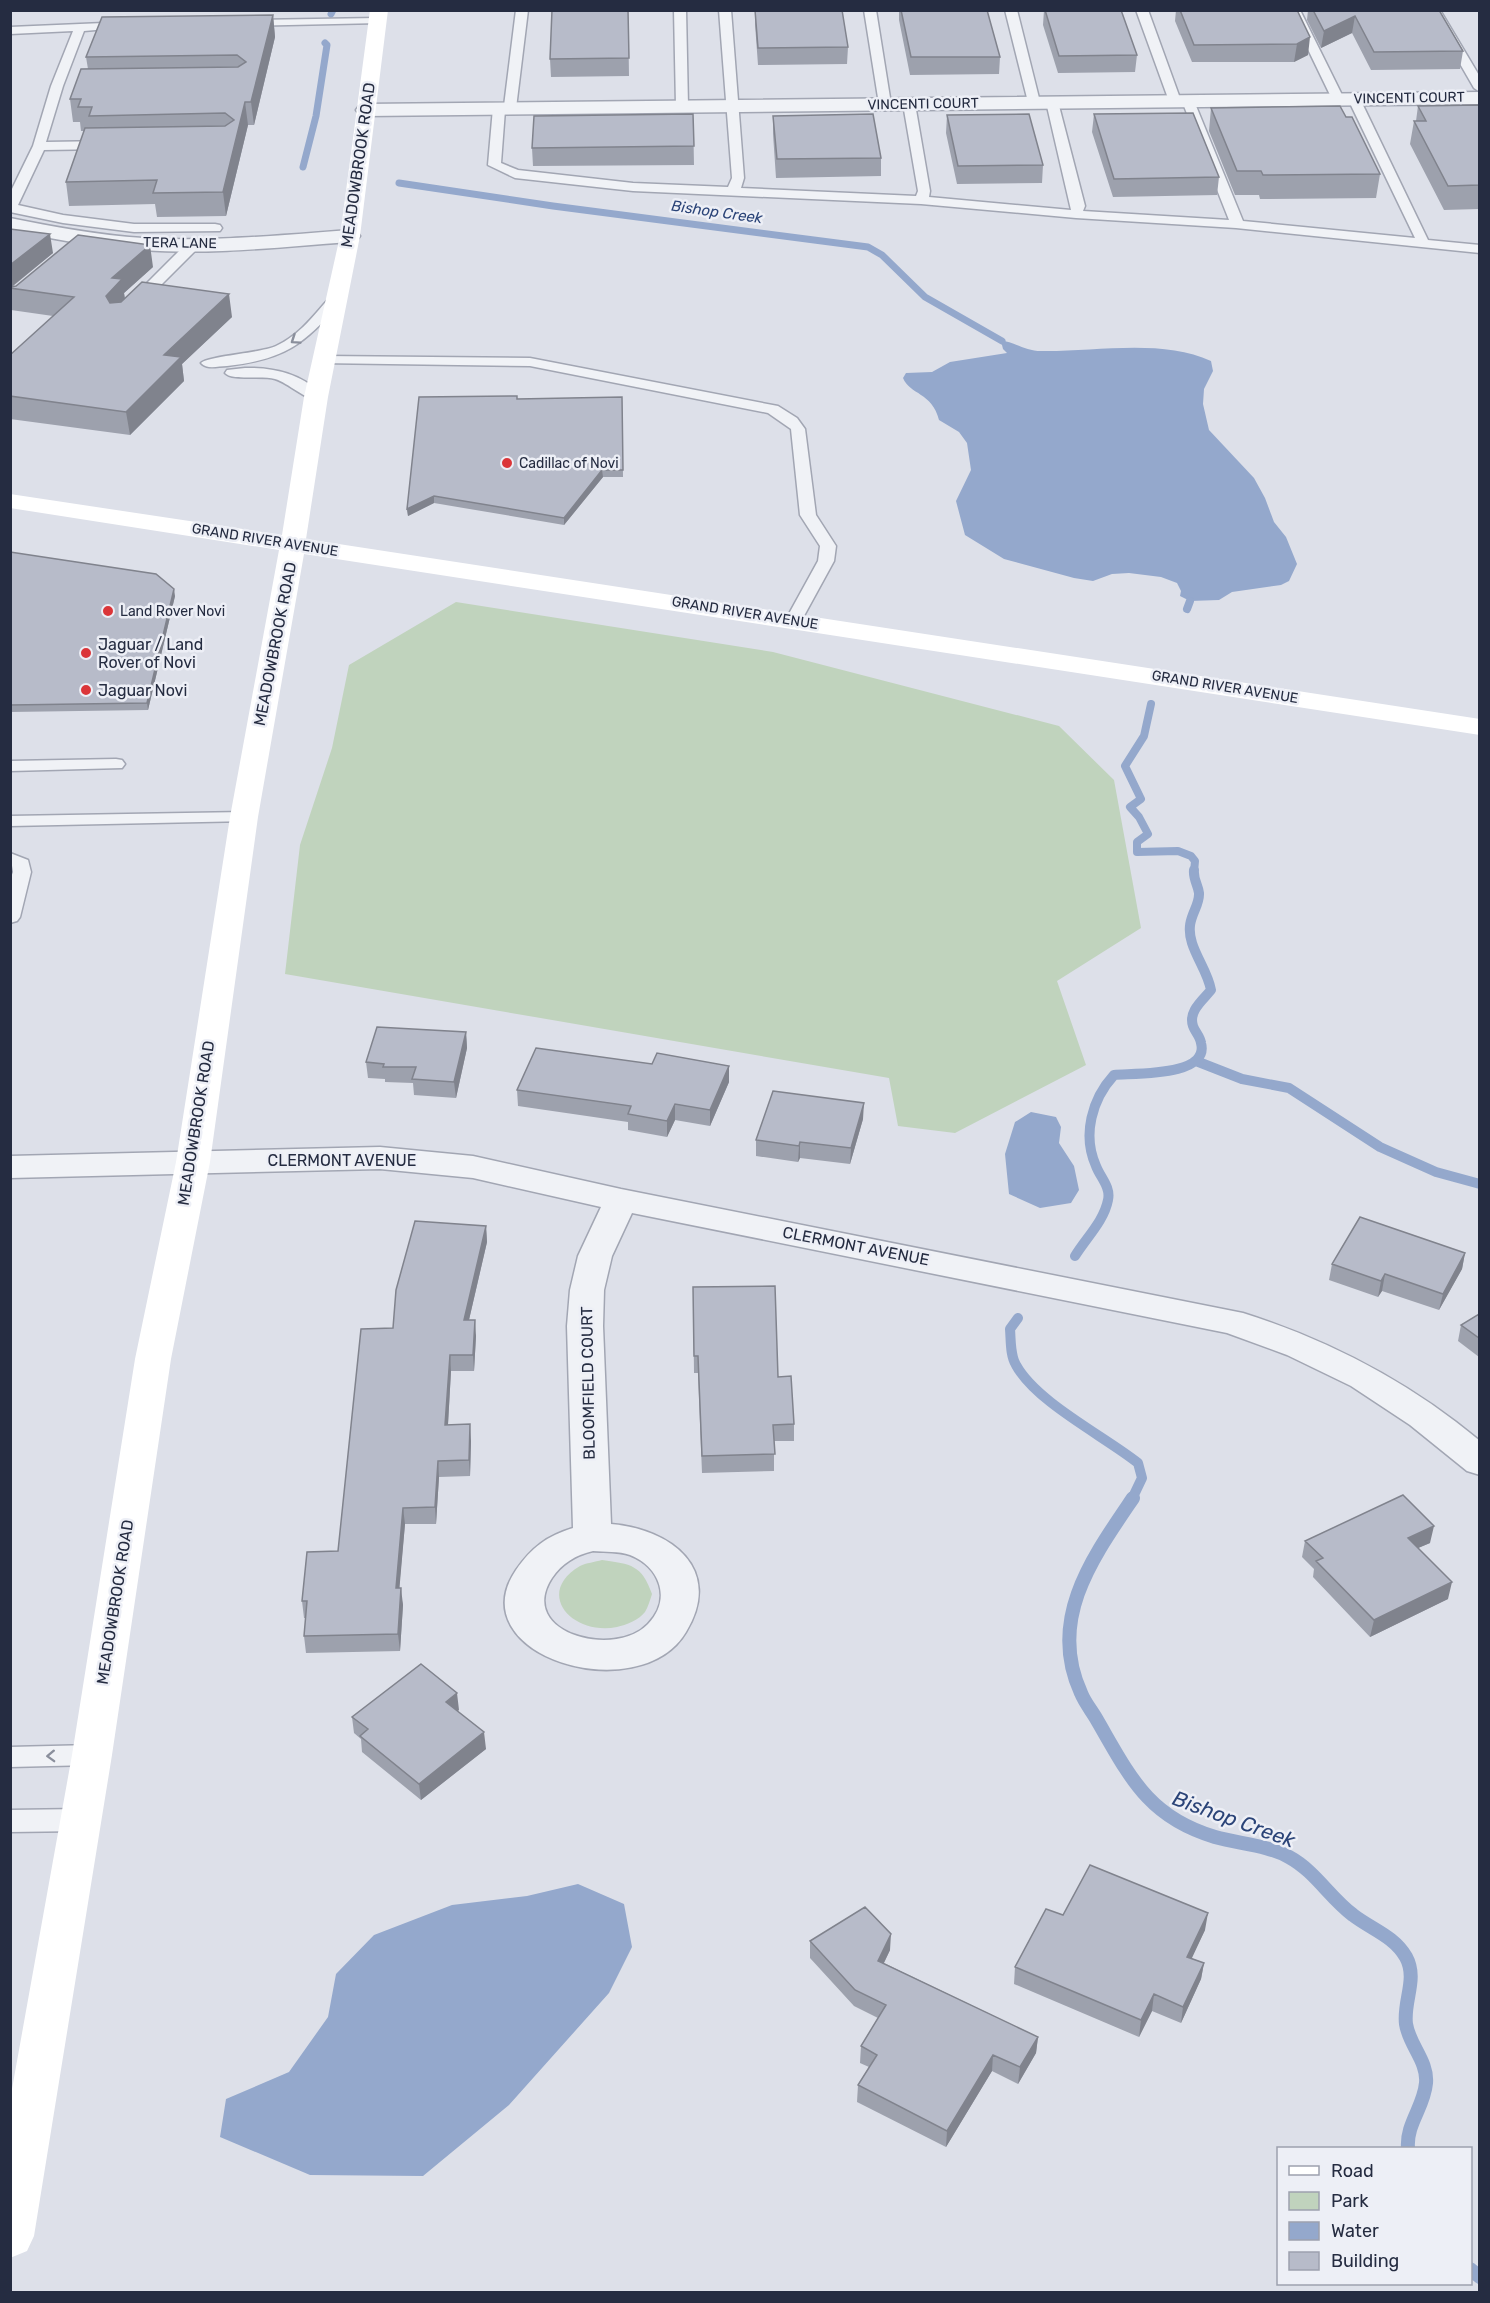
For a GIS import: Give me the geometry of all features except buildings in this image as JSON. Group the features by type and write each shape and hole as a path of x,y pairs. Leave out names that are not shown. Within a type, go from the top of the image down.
{"street":[{"name":"MEADOWBROOK ROAD","path":"10,2236 92,1755 153,1359 193,1162 244,817 293,544 316,397 350,236 378,16"},
{"name":"VINCENTI COURT","path":"366,110 1479,98"},
{"name":"TERA LANE","path":"10,224 89,238 143,244 194,244 350,236"},
{"path":"72,252 89,238"},
{"name":"GRAND RIVER AVENUE","path":"10,501 1479,727"},
{"name":"CLERMONT AVENUE","path":"10,1167 380,1158 473,1167 621,1200 1195,1314 1267,1332 1324,1356 1386,1389 1479,1462"},
{"name":"BLOOMFIELD COURT","path":"593,1537 588,1459 585,1326 587,1290 595,1256 621,1200"}],"lane":[{"path":"522,10 494,165 505,171 528,176 633,187 921,200 1076,214 1236,224 1479,249"},
{"path":"680,10 682,106"},
{"path":"725,10 738,178 734,190"},
{"path":"870,10 885,104"},
{"path":"1011,10 1078,206 1076,214"},
{"path":"1142,10 1236,219 1236,224"},
{"path":"1294,10 1422,237 1421,243"},
{"path":"1434,10 1479,88"},
{"path":"231,23 378,16"},
{"path":"10,31 136,25"},
{"path":"80,27 63,86 11,207 63,219 134,228 215,228"},
{"path":"909,104 924,191 921,200"},
{"path":"39,146 122,145"},
{"path":"127,312 194,244"},
{"path":"316,397 300,384 280,374 209,369 254,358 286,346 303,335 336,299"},
{"path":"324,360 530,362 773,409 792,421 798,429 808,515 828,546 826,561 794,621"},
{"path":"10,766 116,764"},
{"path":"10,821 244,817"},
{"path":"10,858 21,864 22,872 10,917"},
{"path":"10,1757 92,1755"},
{"path":"10,1821 81,1821"}],"green space":[{"path":"456,602 773,652 1059,726 1114,780 1141,928 1057,981 1086,1065 955,1133 898,1126 889,1078 285,974 300,845 332,748 349,665"},
{"path":"602,1560 634,1568 648,1584 652,1594 647,1608 632,1622 617,1627 601,1628 573,1619 564,1610 560,1600 560,1588 567,1577 580,1566"}],"water":[{"path":"1001,341 1041,351 1127,348 1171,350 1211,361 1213,371 1204,389 1203,404 1209,430 1254,478 1274,522 1286,537 1297,564 1289,581 1281,585 1232,592 1219,600 1190,601 1180,596 1181,591 1177,583 1161,577 1129,573 1112,574 1093,581 1074,578 1004,559 965,535 956,501 971,470 967,443 959,432 939,420 931,404 906,384 903,378 906,373 932,372 950,362 1007,353"},
{"path":"1031,1112 1056,1117 1061,1127 1059,1143 1074,1166 1079,1190 1071,1203 1040,1208 1009,1194 1005,1154 1015,1122"},
{"path":"578,1884 624,1904 632,1947 609,1993 509,2105 423,2176 310,2175 220,2137 226,2099 289,2072 328,2017 336,1974 374,1935 452,1905 527,1896"}],"waterway":[{"name":"Bishop Creek","path":"331,14 333,10"},
{"name":"Bishop Creek","path":"303,167 316,116 327,45 325,43"},
{"name":"Bishop Creek","path":"399,183 553,206 868,247 882,255 925,297 1002,341"},
{"name":"Bishop Creek","path":"1187,609 1190,601"},
{"name":"Bishop Creek","path":"1151,704 1144,736 1125,766 1141,799 1130,807 1139,817 1148,834 1137,842 1137,852 1178,851 1191,856 1195,861 1194,872"},
{"name":"Bishop Creek","path":"1075,1256 1099,1222 1109,1195 1096,1166 1090,1142 1095,1106 1106,1085 1114,1075 1152,1073 1182,1068 1194,1062 1201,1054 1200,1038 1192,1021 1197,1006 1211,990 1190,934 1191,920 1199,899 1194,872"},
{"path":"1196,1061 1242,1079 1289,1088 1380,1147 1436,1172 1480,1184"},
{"name":"Bishop Creek","path":"1018,1318 1010,1329 1012,1352 1016,1365 1026,1379 1054,1405 1138,1463 1142,1478 1132,1499"},
{"name":"Bishop Creek","path":"1133,1498 1090,1566 1079,1590 1072,1614 1069,1640 1072,1666 1081,1693 1131,1777 1157,1806 1192,1829 1215,1837 1263,1847 1289,1857 1307,1870 1345,1908 1389,1938 1401,1950 1406,1957 1411,1974 1406,2024 1426,2075 1425,2092 1412,2123 1408,2147"},
{"name":"Bishop Creek","path":"1472,2271 1480,2277"}],"place":[{"name":"Cadillac of Novi","path":"507,463"},
{"name":"Land Rover Novi","path":"108,611"},
{"name":"Jaguar / Land Rover of Novi","path":"86,653"},
{"name":"Jaguar Novi","path":"86,690"}]}
